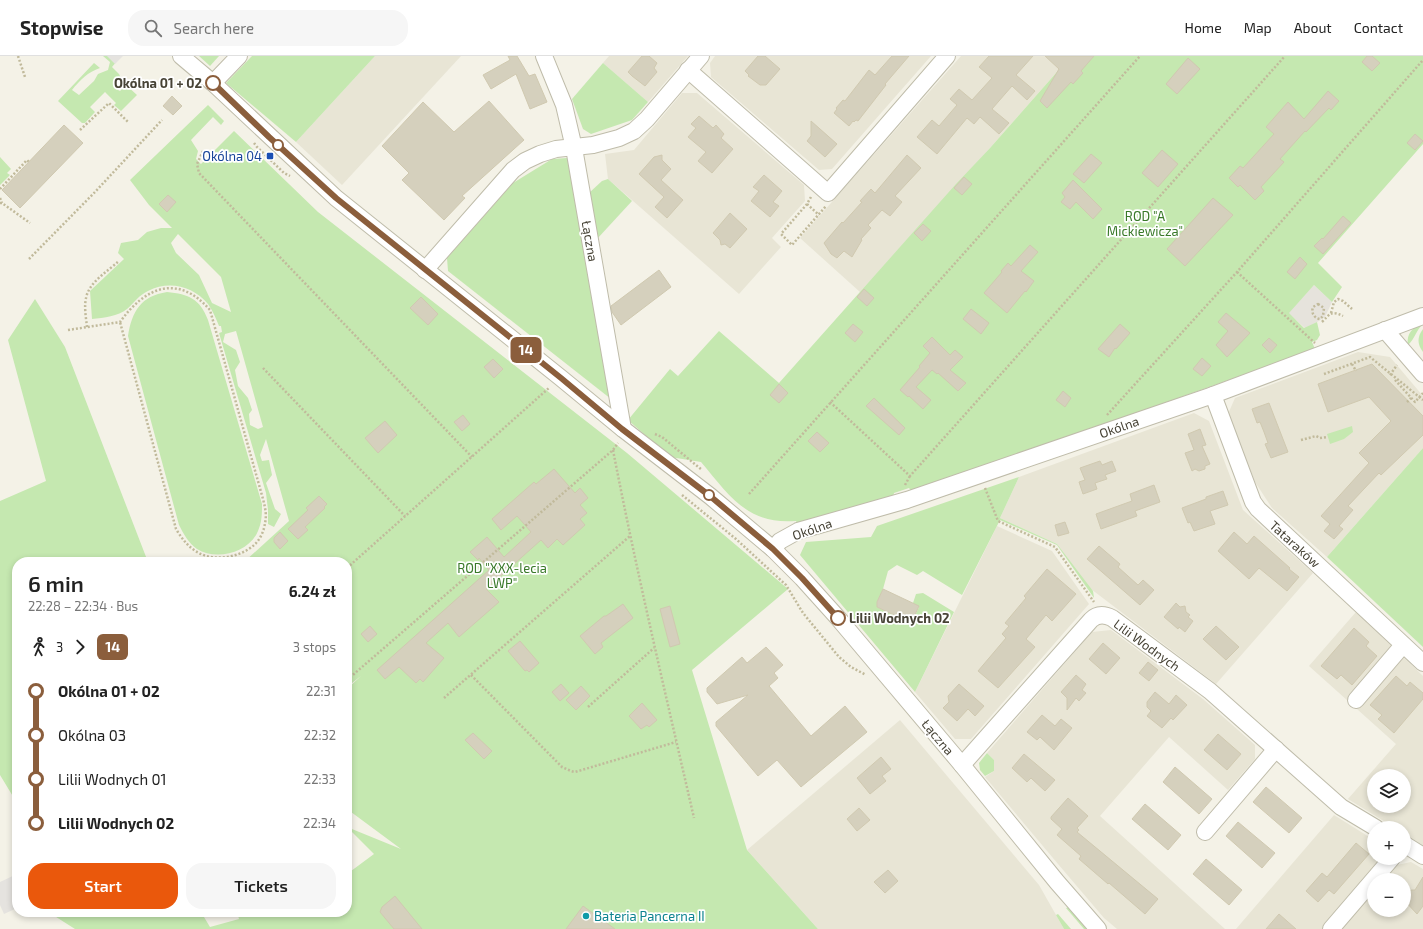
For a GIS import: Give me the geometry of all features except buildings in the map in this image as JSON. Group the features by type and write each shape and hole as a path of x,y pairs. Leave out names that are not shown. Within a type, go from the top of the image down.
{"street":[{"path":"181,56 213,83 336,198 561,378 622,429 710,496 773,549"},
{"path":"213,83 239,56"},
{"name":"Łączna","path":"544,56 564,105 574,148 622,429"},
{"path":"425,270 513,170 525,161 540,154 556,149 593,146 627,135 634,131 647,119 701,56"},
{"path":"688,70 828,193 947,56"},
{"name":"Okólna","path":"773,549 780,541 798,531 908,500 1213,395 1423,316"},
{"path":"1386,330 1423,374"},
{"name":"Tataraków","path":"1213,395 1253,502 1258,509 1423,663"},
{"name":"Łączna","path":"773,549 802,578 838,618 962,765 1057,882 1098,929"},
{"name":"Lilii Wodnych","path":"962,765 1091,620 1095,616 1105,615 1112,618 1210,691 1341,807 1367,823"},
{"path":"1356,700 1403,645"},
{"path":"1205,832 1276,749"},
{"path":"1411,848 1423,856"},
{"path":"1331,929 1386,865"}],"path":[{"path":"18,56 25,77"},
{"path":"749,494 1140,56"},
{"path":"830,402 910,476 1285,56"},
{"path":"1103,417 1114,410 1423,60"},
{"path":"80,130 109,103 129,122"},
{"path":"29,260 162,120"},
{"path":"251,137 257,147 284,173 295,179"},
{"path":"203,151 197,164 199,173 472,457"},
{"path":"0,189 27,160 29,162"},
{"path":"811,193 807,204 781,234 792,245 828,204"},
{"path":"0,198 1,203 30,223"},
{"path":"807,204 818,215"},
{"path":"87,327 86,299 88,291 92,285 119,261"},
{"path":"1237,272 1314,341 1321,354"},
{"path":"68,330 120,322 126,313 142,298 161,289 173,288 184,290 193,295 210,310 266,510 265,523 261,535 254,545 244,551 226,557"},
{"path":"1322,322 1331,313 1334,302 1338,299 1343,301 1352,310"},
{"path":"1318,304 1324,308 1323,316 1320,319 1313,314 1313,307 1318,304"},
{"path":"1331,313 1336,312 1343,316"},
{"path":"120,322 176,529 182,539 190,547 200,554 210,557"},
{"path":"1324,374 1370,357 1423,400"},
{"path":"1390,374 1400,360"},
{"path":"1352,364 1356,371"},
{"path":"263,368 405,516"},
{"path":"1390,374 1414,402 1423,393"},
{"path":"352,564 551,386 545,382"},
{"path":"1407,402 1411,398"},
{"path":"352,676 613,450 619,442 622,429"},
{"path":"1301,440 1316,436 1320,438 1327,437"},
{"path":"613,450 654,648 694,818"},
{"path":"905,486 912,484"},
{"path":"984,486 998,521 1055,547 1095,604"},
{"path":"682,495 736,539 786,585 803,613 838,657 851,667 867,676"},
{"path":"444,698 630,536"},
{"path":"588,708 654,648"},
{"path":"471,675 562,767 570,771 581,770 676,742"}],"shaded area":[{"path":"107,56 123,56 115,64"},
{"path":"375,56 461,56 342,185 296,142"},
{"path":"609,56 688,56 648,102 603,63"},
{"path":"715,56 931,56 832,169 819,170 711,77 710,63"},
{"path":"961,56 1071,56 860,292 800,238"},
{"path":"682,93 697,93 804,185 805,201 772,238 781,247 739,294 608,179 605,154 634,150"},
{"path":"1314,285 1332,302 1325,317 1305,328 1288,313"},
{"path":"1358,352 1390,357 1423,396 1423,448 1327,557 1272,508 1255,482 1228,414 1235,398"},
{"path":"1194,413 1209,421 1243,510 1313,573 1216,684 1087,586 1057,544 1000,518 1019,477"},
{"path":"997,526 1052,551 1089,604 971,739 955,739 915,692"},
{"path":"1356,612 1423,676 1423,845 1411,838 1411,821 1384,821 1371,813 1411,813 1411,769 1374,769 1396,744 1309,666"},
{"path":"1111,630 1203,699 1255,745 1255,759 1228,790 1169,737 1100,816 1225,929 1117,929 1104,918 985,777 994,771 994,760 987,753 1092,632"},
{"path":"900,720 1039,885 1064,929 818,929 747,850"},
{"path":"1367,777 1367,811 1348,799"},
{"path":"1334,815 1367,836 1367,865 1376,865 1369,873 1367,873 1367,875 1322,927 1324,929 1236,929"},
{"path":"1411,862 1423,869 1423,929 1341,929 1367,900 1367,917 1411,917 1411,873 1390,873 1397,865 1411,865"},
{"path":"12,876 12,910 4,914 0,905 0,882"}],"green space":[{"path":"103,56 112,56 117,61 112,67 119,74 124,84 118,90 120,91 126,85 137,95 121,111 114,105 116,103 105,92 90,107 95,112 85,123 82,123 58,101 94,63 100,68 84,77 72,90 79,95 94,81 98,74 108,70 110,62"},
{"path":"199,56 219,56 210,66"},
{"path":"252,56 375,56 296,142 226,83"},
{"name":"ROD \"A Mickiewicza\"","path":"1071,56 1423,56 1423,144 1318,263 1342,287 1332,302 1314,285 1289,313 1304,328 1317,322 1320,335 1317,340 1312,342 1315,349 913,493 909,488 894,493 893,497 798,525 796,521 779,521 764,518 752,513 730,496 701,462 670,457 628,420 670,369 678,376 719,331 779,383"},
{"path":"603,63 648,102 632,120 591,134 583,129 572,99"},
{"name":"ROD \"XXX-lecia LWP\"","path":"208,105 224,121 221,125 213,117 191,140 198,151 196,159 201,164 234,131 318,212 627,453 788,589 692,670 747,850 818,929 75,929 56,917 204,917 210,927 239,919 238,917 352,917 352,870 374,854 352,832 352,829 401,849 352,813 352,684 361,676 352,683 352,557 249,557 289,521 266,439 260,455 262,461 269,460 272,475 266,483 275,509 281,514 274,527 268,524 266,493 219,333 222,332 221,326 219,326 208,304 202,298 188,289 172,286 156,288 145,293 127,309 115,315 92,319 90,291 124,259 118,253 121,243 138,240 147,232 161,228 172,228 149,205 130,180","holes":["178,234 221,277 231,312 212,303 199,275 176,253 171,243","236,331 263,427 258,429 250,425 249,414 252,410 248,398 238,386 235,370 240,362 236,350 223,342 225,334"]},
{"path":"0,157 11,169 7,173 10,175 0,185"},
{"path":"567,158 578,193 611,399 448,271 447,258 513,183 552,159"},
{"path":"608,179 632,201 597,239 589,193 602,181"},
{"path":"167,292 188,296 197,302 205,313 262,504 260,524 254,539 240,550 231,553 213,554 205,553 197,549 184,535 179,525 128,336 132,319 139,306 150,297"},
{"path":"35,299 65,347 146,557 12,557 12,795 0,775 0,501 46,481 8,340"},
{"path":"1423,324 1408,345 1408,337 1411,331"},
{"path":"1423,329 1423,352 1418,340"},
{"path":"1352,426 1353,432 1344,439 1330,444 1327,434"},
{"path":"1423,448 1423,647 1327,557"},
{"path":"1019,477 1000,518 1057,544 1093,591 1094,598 1057,545 1000,520 962,595 923,571 917,575 897,565 888,571 883,589 877,602 877,607 909,622 913,619 919,607 913,603 916,594 923,593 954,612 915,692 800,555 806,542 871,537 877,526"},
{"path":"987,753 994,760 994,771 985,776 980,770 979,763"},
{"path":"1069,907 1089,929 1084,929 1066,908"},
{"path":"1058,914 1071,929 1064,929 1056,915"}],"bus line":[{"name":"14","path":"213,83 336,198 561,378 622,429 710,496 773,549 802,578 838,618"}],"place":[{"name":"Okólna 01 + 02","path":"213,83"},
{"name":"Okólna 04","path":"270,156"},
{"name":"Lilii Wodnych 02","path":"838,618"},
{"name":"Bateria Pancerna II","path":"586,916"}]}
